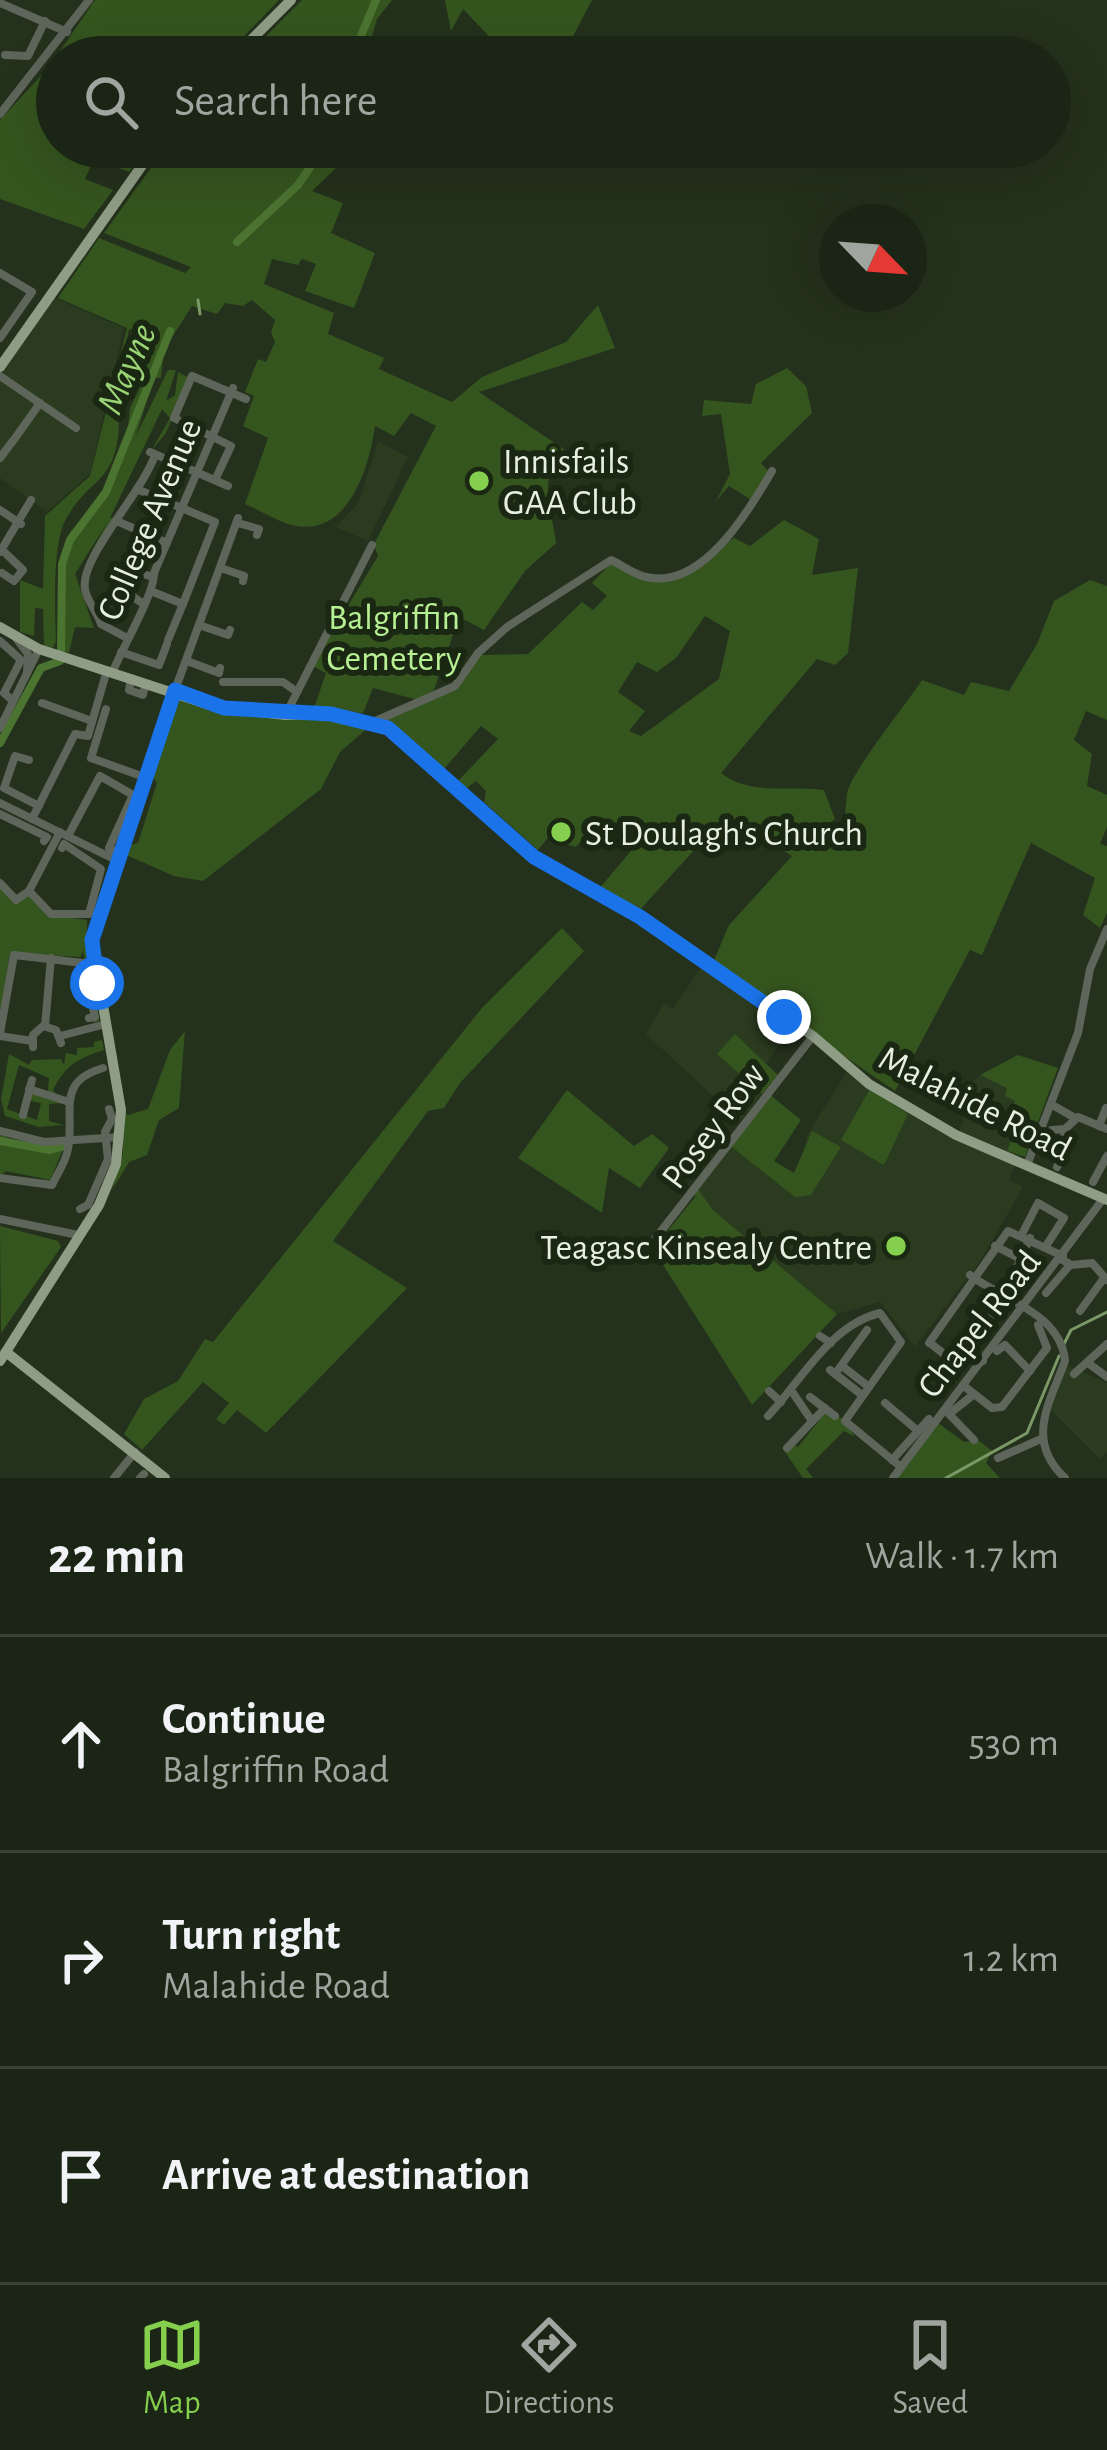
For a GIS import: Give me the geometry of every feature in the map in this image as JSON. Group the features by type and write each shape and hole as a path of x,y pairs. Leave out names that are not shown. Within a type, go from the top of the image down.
{"main road":[{"path":"255,36 291,0"},
{"path":"0,356 140,168"},
{"path":"0,371 14,342"},
{"name":"Malahide Road","path":"5,633 39,650 175,690 216,707 285,715 331,714 374,722 411,744 534,857 640,917 813,1036 874,1088 956,1135 1105,1199"},
{"path":"62,1262 86,1211 114,1173 121,1137 92,940 116,856 175,690"},
{"path":"86,1211 78,1235 2,1354 165,1478"}],"street":[{"path":"64,36 89,0"},
{"path":"0,4 67,32"},
{"path":"38,36 45,21"},
{"path":"4,55 28,56 36,40"},
{"path":"0,114 36,70"},
{"path":"0,274 32,292 0,338"},
{"path":"0,311 14,319"},
{"path":"0,371 76,428"},
{"path":"215,480 231,446 174,421 191,375 246,398"},
{"name":"College Avenue","path":"92,721 142,603 153,592 153,577 232,390"},
{"path":"0,458 40,403"},
{"path":"119,523 139,490 152,454 228,486"},
{"path":"374,722 455,686 478,653 508,627 610,560 649,578 687,568 730,540 772,470"},
{"path":"121,652 159,664 215,522 139,490"},
{"path":"2,574 14,581 23,570 1,551 31,500"},
{"path":"0,510 21,524"},
{"path":"175,690 238,521 259,529 257,535"},
{"path":"127,638 104,627 84,586 89,561 113,522 167,543"},
{"path":"285,715 372,545"},
{"path":"221,568 244,576 243,580"},
{"path":"142,603 124,591 124,579 136,571 153,577"},
{"path":"153,592 183,604"},
{"path":"199,625 228,635 230,630"},
{"path":"5,633 28,654 24,683"},
{"path":"5,633 21,660 4,694 11,700"},
{"path":"0,724 39,650"},
{"path":"0,724 11,700 44,660 64,657"},
{"path":"187,662 219,673 220,668"},
{"path":"131,676 128,688 142,695 144,690"},
{"path":"224,682 283,682 297,692"},
{"path":"32,819 75,734 88,736 92,721 42,703"},
{"path":"106,709 91,758 147,778"},
{"path":"29,760 15,756 4,788 39,806"},
{"path":"0,883 16,900 29,891 100,776 133,795 109,848 116,856"},
{"path":"0,803 116,856"},
{"path":"0,814 47,837 44,841"},
{"path":"29,891 50,914 89,914 101,869 88,856 64,844 62,848"},
{"path":"1027,1165 1083,1018 1090,969 1107,929"},
{"path":"51,958 45,1025 32,1044 0,1035 12,956 51,958 83,963 95,1017 89,1018"},
{"path":"45,1025 60,1039 106,1024"},
{"name":"Posey Row","path":"651,1244 813,1036"},
{"path":"0,1178 52,1186 69,1142 66,1101 76,1081 103,1068"},
{"path":"22,1115 30,1085 66,1101"},
{"path":"1056,1107 1103,1128 1106,1108"},
{"path":"86,1211 110,1151 105,1138 112,1119 109,1109"},
{"path":"1057,1167 1065,1146 1064,1130 1075,1118"},
{"path":"1052,1130 1064,1130"},
{"path":"0,1131 30,1142 121,1137"},
{"path":"1093,1182 1107,1156"},
{"name":"Chapel Road","path":"892,1478 970,1389 983,1361 1064,1260 1105,1199"},
{"path":"1016,1269 1038,1203 1064,1218 1046,1246"},
{"path":"0,1219 78,1235"},
{"path":"1008,1318 998,1307 955,1361 927,1341 1010,1230 1064,1260 1101,1262 1106,1279 1080,1311"},
{"path":"994,1246 1021,1258"},
{"path":"1046,1293 1064,1260"},
{"path":"973,1277 1026,1307 1061,1344 1063,1367 1041,1439 1064,1478"},
{"path":"768,1416 794,1393 843,1328 883,1315 901,1342 845,1421 901,1467"},
{"path":"970,1389 1000,1408 1048,1346 1028,1316 1019,1322"},
{"path":"866,1391 836,1370 867,1330"},
{"path":"968,1438 949,1412 1008,1334"},
{"path":"820,1336 831,1343"},
{"path":"1063,1367 1077,1376 1107,1344"},
{"path":"1004,1345 1030,1370"},
{"path":"966,1348 983,1361"},
{"path":"1088,1363 1107,1377"},
{"path":"769,1391 781,1402"},
{"path":"794,1393 812,1421"},
{"path":"810,1396 835,1416"},
{"path":"885,1403 918,1431"},
{"path":"793,1445 825,1408"},
{"path":"892,1460 928,1419"},
{"path":"998,1458 1041,1439"},
{"path":"118,1477 135,1452"}],"shaded area":[{"path":"52,297 124,328 90,474 47,512 0,478 0,375"},
{"path":"378,441 408,457 368,541 336,527 359,502"},
{"path":"701,968 790,1028 766,1064 735,1034 718,1055 762,1094 740,1121 646,1034 664,1003 672,1009"},
{"name":"Teagasc Kinsealy Centre","path":"846,1073 940,1132 1015,1165 1009,1180 1023,1187 981,1260 915,1347 880,1302 837,1314 713,1210 695,1185 729,1145 794,1196 807,1135"},
{"path":"980,1075 1008,1088 1016,1101 1002,1133 1012,1140 1007,1151 959,1132 969,1103 952,1095"},
{"path":"1065,1364 1107,1383 1107,1452 1100,1459 1047,1406"}],"green space":[{"path":"95,0 279,0 244,36 70,36"},
{"path":"302,0 392,0 377,19 372,36 266,36"},
{"path":"445,0 592,0 573,36 489,36 463,9 451,31"},
{"path":"36,81 36,168 90,168 85,179 113,190 84,229 0,199 0,120"},
{"name":"Balgriffin Cemetery","path":"151,168 336,168 312,191 343,203 331,233 375,253 354,308 305,291 316,264 302,259 298,265 272,259 264,284 334,313 328,334 384,358 379,369 452,402 482,377 566,342 598,305 615,348 479,392 565,450 548,482 556,543 525,571 484,630 459,617 434,690 418,700 373,688 363,713 313,711 326,673 312,666 378,556 374,544 436,426 411,413 394,436 375,426 360,481 340,512 326,522 308,527 288,524 245,504 268,438 243,426 254,396 245,392 258,359 266,362 275,342 271,332 275,320 252,300 243,306 225,303 217,314 192,306 164,350 161,378 154,378 136,436 168,370 176,370 166,401 175,395 178,372 189,378 166,433 151,451 170,418 162,409 110,518 119,517 89,556 107,523 75,574 94,628 75,627 69,653 60,650 64,550 71,531 93,512 126,449 130,408 149,369 138,359 130,360 139,332 129,329 114,415 119,423 113,458 66,519 58,544 56,641 53,648 44,645 43,609 35,608 34,636 20,632 20,580 43,589 45,516 90,476 127,328 58,298 99,238 185,273 191,267 104,233"},
{"path":"787,368 806,386 812,413 761,463 769,472 753,501 729,486 716,501 730,474 721,414 702,416 704,400 751,404 756,384"},
{"path":"784,520 819,539 812,575 858,568 848,653 835,665 817,659 721,773 744,785 824,790 835,819 813,835 835,849 851,784 922,680 964,695 971,682 1009,691 1037,644 1054,601 1090,580 1107,586 1107,720 1086,711 1074,740 1092,754 1087,786 1107,795 1107,827 1100,844 1107,846 1107,913 1100,928 1083,915 1095,878 1031,843 982,955 970,950 895,1091 712,965 729,925 792,856 727,814 637,913 597,891 647,832 627,825 631,838 595,824 576,847 557,842 551,834 538,850 484,802 486,791 476,781 466,789 456,783 498,739 481,726 444,769 381,720 456,688 481,655 528,654 582,602 593,610 607,596 592,583 610,564 655,581 688,569 734,538 750,546","holes":["705,616 730,631 719,679 641,736 629,731 645,711 618,692 637,662 657,672 676,658"]},
{"path":"182,699 228,712 370,726 340,752 321,789 203,881 174,876 124,854 126,846 138,843 157,783 150,773 175,702"},
{"path":"0,888 10,899 28,895 47,915 87,920 86,956 99,1021 94,1023 83,950 81,957 10,953 0,1016"},
{"path":"562,928 584,951 460,1083 444,1108 428,1111 333,1241 407,1288 266,1433 237,1410 224,1425 216,1419 229,1403 203,1382 142,1450 124,1434 144,1399 178,1381 205,1339 213,1342 482,1008"},
{"path":"185,1031 179,1108 159,1120 147,1155 129,1162 112,1190 123,1153 122,1111 128,1115 148,1109 170,1050"},
{"path":"735,1034 778,1075 762,1094 717,1054"},
{"path":"102,1040 104,1050 79,1060 62,1075 53,1090 57,1096 48,1091 49,1078 19,1065 7,1109 37,1120 41,1103 30,1101 32,1093 62,1103 49,1104 49,1121 64,1125 39,1127 5,1116 1,1099 9,1054 29,1065 32,1060 61,1059 64,1065 66,1053 77,1055 77,1048 94,1047 94,1042"},
{"path":"1018,1055 1058,1068 1025,1157 1007,1151 1011,1141 1002,1133 1015,1101 1005,1096 1007,1088 980,1075"},
{"path":"870,1089 908,1114 884,1165 841,1140"},
{"path":"567,1090 634,1146 652,1134 669,1148 640,1188 609,1168 602,1213 518,1158"},
{"path":"769,1094 801,1120 774,1161 794,1173 812,1131 841,1147 811,1195 795,1197 729,1145"},
{"path":"0,1134 19,1143 65,1145 50,1180 6,1171 0,1176"},
{"path":"695,1185 713,1210 837,1314 752,1405 653,1249 695,1197"},
{"path":"0,1226 58,1241 61,1247 1,1333"},
{"path":"826,1412 843,1419 855,1437 844,1431 806,1469 813,1478 803,1478 785,1452 793,1444 798,1447"},
{"path":"938,1423 964,1442 978,1440 992,1451 986,1463 1000,1478 896,1478"}],"waterway":[{"name":"Mayne","path":"361,36 376,0"},
{"name":"Mayne","path":"237,242 298,185 310,168"},
{"path":"198,300 200,314"},
{"name":"Mayne","path":"61,651 62,564 70,540 106,492 170,331"},
{"name":"Mayne","path":"0,743 41,668 60,661"},
{"path":"0,1141 50,1150 64,1146"},
{"path":"1064,1344 1071,1330 1107,1312"},
{"path":"946,1478 1027,1433 1059,1356"}],"place":[{"name":"Innisfails GAA Club","path":"479,481"},
{"name":"St Doulagh's Church","path":"561,832"},
{"name":"Teagasc Kinsealy Centre","path":"896,1246"}],"route":[{"path":"97,983 92,940 175,690 224,708 331,714 388,728 534,857 640,917 784,1017"}]}
